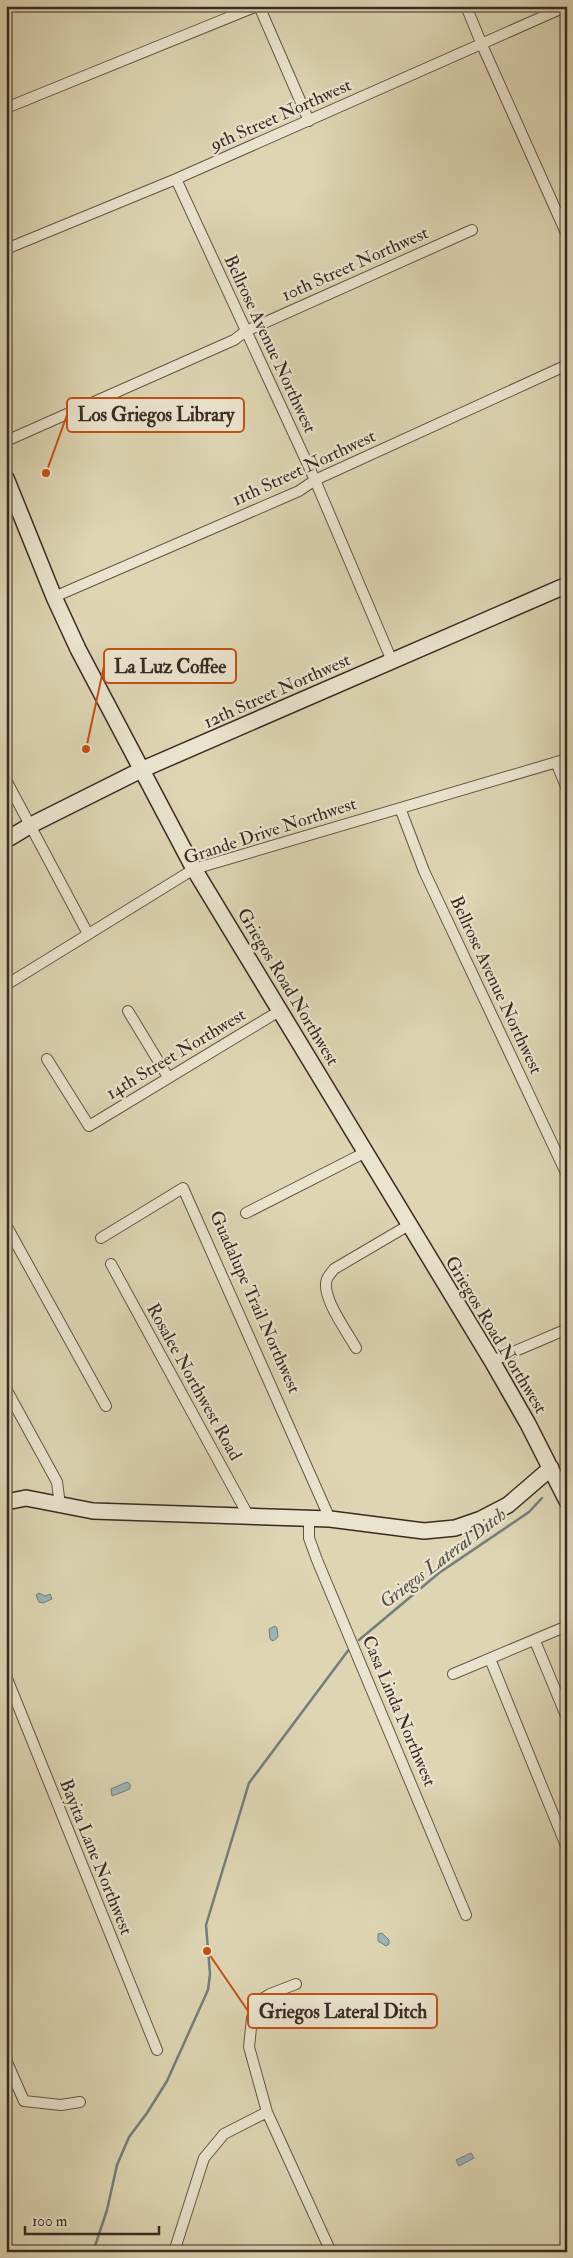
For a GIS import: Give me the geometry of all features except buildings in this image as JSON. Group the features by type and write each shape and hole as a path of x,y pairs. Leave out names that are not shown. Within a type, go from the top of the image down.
{"street":[{"path":"6,108 258,6 309,120"},
{"path":"466,6 567,236"},
{"name":"9th Street Northwest","path":"6,249 176,179 567,6"},
{"name":"Bellrose Avenue Northwest","path":"176,179 315,480 392,661"},
{"name":"10th Street Northwest","path":"6,441 234,340 246,331 472,230"},
{"name":"11th Street Northwest","path":"54,597 299,491 315,480 567,365"},
{"name":"Griegos Road Northwest","path":"6,478 54,597 78,649 194,869 492,1361 567,1501"},
{"name":"12th Street Northwest","path":"6,840 31,825 141,770 567,585"},
{"name":"Grande Drive Northwest","path":"6,985 194,869 567,759"},
{"path":"556,762 567,789"},
{"path":"6,780 88,934"},
{"name":"Bellrose Avenue Northwest","path":"400,808 424,870 567,1175"},
{"name":"14th Street Northwest","path":"47,1058 89,1126 281,1010"},
{"path":"128,1011 168,1077"},
{"path":"246,1213 366,1152"},
{"name":"Guadalupe Trail Northwest","path":"101,1238 183,1188 330,1519"},
{"path":"6,1225 106,1406"},
{"path":"356,1348 331,1304 326,1290 327,1279 334,1269 409,1226"},
{"name":"Rosalee Northwest Road","path":"111,1264 249,1517"},
{"path":"492,1361 567,1329"},
{"path":"6,1389 57,1482 60,1505"},
{"path":"6,1502 26,1498 92,1511 138,1514 330,1519 424,1531 455,1528 481,1519 508,1505 551,1468"},
{"name":"Casa Linda Northwest","path":"309,1518 309,1538 314,1553 466,1915"},
{"path":"453,1674 567,1626"},
{"path":"535,1641 567,1718"},
{"path":"490,1659 567,1848"},
{"name":"Bayita Lane Northwest","path":"6,1676 157,2050"},
{"path":"296,1984 270,1994 257,2002 252,2018 249,2047 267,2112 331,2252"},
{"path":"6,2060 24,2101 61,2105 80,2102"},
{"path":"174,2252 204,2158 224,2134 267,2112"}],"water":[{"path":"39,1593 45,1596 50,1594 52,1599 43,1603 39,1602 36,1595"},
{"path":"275,1626 278,1637 273,1641 270,1639 269,1629"},
{"path":"127,1782 130,1784 130,1789 112,1796 111,1789"},
{"path":"382,1933 389,1940 389,1944 386,1946 378,1941 378,1934"},
{"path":"471,2153 474,2158 459,2166 456,2160"}],"waterway":[{"name":"Griegos Lateral Ditch","path":"565,1469 567,1465"},
{"name":"Griegos Lateral Ditch","path":"359,1640 439,1573 529,1512 542,1498"},
{"name":"Griegos Lateral Ditch","path":"93,2252 107,2210 117,2165 129,2137 167,2081 208,1990 210,1974 206,1925 249,1783 350,1648"}],"place":[{"name":"Los Griegos Library","path":"46,473"},
{"name":"La Luz Coffee","path":"86,749"},
{"name":"Griegos Lateral Ditch","path":"207,1951"}]}
